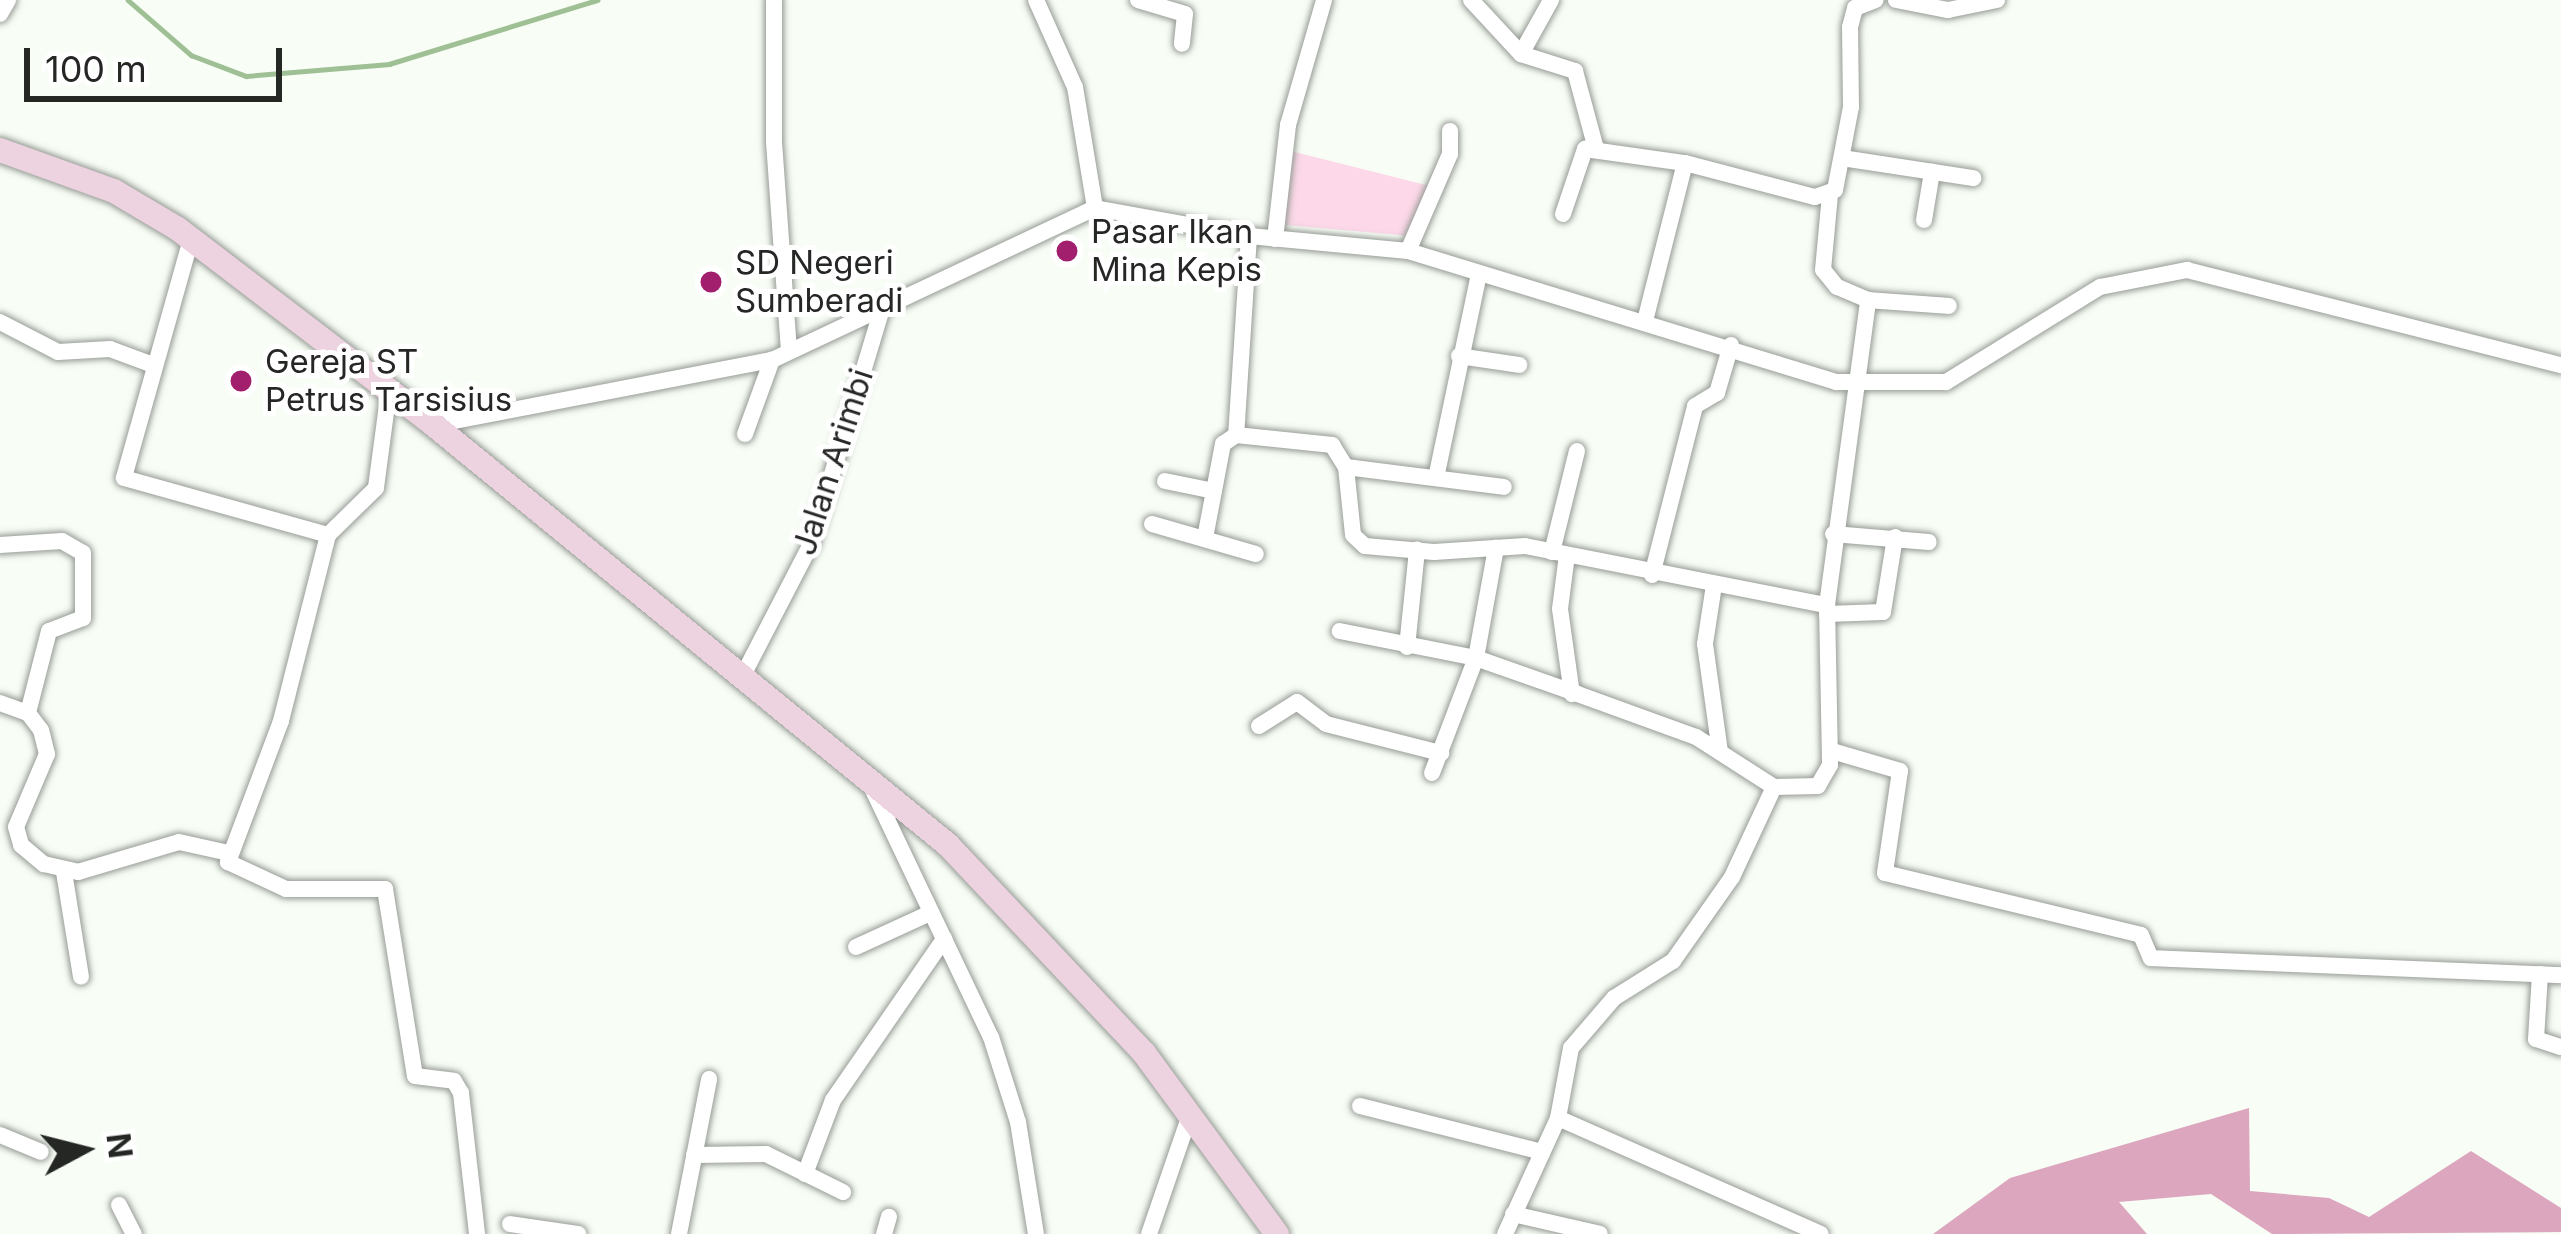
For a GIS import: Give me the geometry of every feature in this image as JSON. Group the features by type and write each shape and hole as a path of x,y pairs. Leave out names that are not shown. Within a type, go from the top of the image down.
{"main road":[{"path":"0,150 114,191 191,239 434,425 872,788 948,845 1067,965 1144,1053 1188,1121 1277,1234"}],"street":[{"path":"0,14 8,0"},
{"path":"745,434 780,356 774,0"},
{"path":"1036,0 1075,87 1095,208"},
{"path":"1138,0 1185,14 1182,44"},
{"path":"1275,239 1288,124 1324,0"},
{"path":"1471,0 1522,53 1575,71 1595,145"},
{"path":"1522,53 1551,0"},
{"path":"1876,0 1855,8 1850,27 1842,158 1830,195 1823,270 1837,287 1868,300 1949,306"},
{"path":"1895,0 1948,10 1996,0"},
{"path":"1408,251 1450,154 1450,131"},
{"path":"1595,145 1830,195"},
{"path":"1563,214 1576,162 1595,145"},
{"path":"1842,158 1973,178"},
{"path":"1645,321 1685,163"},
{"path":"1924,220 1932,172"},
{"path":"434,425 780,356 1095,208 1250,236 1408,251 1853,383 1946,382 2081,296 2187,271 2561,365"},
{"path":"1236,435 1250,236"},
{"path":"191,239 124,478 328,535"},
{"path":"1436,478 1479,274"},
{"path":"1340,631 1476,658 1720,752 1774,787 1818,786 1832,751 1827,609 1833,534 1868,300"},
{"name":"Jalan Arimbi","path":"741,680 811,544 883,305"},
{"path":"0,322 58,352 110,349 153,364"},
{"path":"1652,575 1695,406 1717,393 1731,344"},
{"path":"1459,356 1519,365"},
{"path":"389,390 376,488 328,535 281,721 229,853 232,870 286,889 385,890 415,1076 454,1082 461,1093 477,1234"},
{"path":"1205,538 1223,444 1236,435 1317,438 1346,467 1358,542 1418,550 1496,548 1559,554 1827,609 1883,612 1895,537"},
{"path":"1572,694 1560,609 1559,554 1577,452"},
{"path":"1346,467 1504,487"},
{"path":"1165,481 1214,491"},
{"path":"1152,524 1256,554"},
{"path":"1833,534 1929,542"},
{"path":"0,545 62,542 82,553 83,618 49,631 28,713 47,754 16,827 21,845 64,872 162,843 229,853"},
{"path":"1432,773 1476,658 1496,548"},
{"path":"1407,647 1418,550"},
{"path":"1714,585 1706,662 1720,752"},
{"path":"1259,726 1298,702 1326,724 1441,753"},
{"path":"0,703 28,713"},
{"path":"1832,751 1900,771 1882,870 1915,884 2141,935 2151,958 2561,974"},
{"path":"1505,1234 1558,1118 1571,1048 1585,1025 1673,961 1732,877 1774,787"},
{"path":"872,788 991,1037 1018,1122 1036,1234"},
{"path":"64,872 81,977"},
{"path":"856,947 929,913"},
{"path":"805,1174 832,1100 944,939"},
{"path":"2540,974 2536,1039 2561,1047"},
{"path":"680,1234 709,1078"},
{"path":"1360,1106 1542,1152"},
{"path":"1558,1118 1821,1234"},
{"path":"1149,1234 1188,1121"},
{"path":"0,1135 41,1152"},
{"path":"694,1155 766,1154 843,1192"},
{"path":"119,1205 134,1234"},
{"path":"1513,1214 1600,1234"},
{"path":"510,1224 578,1234"}],"shaded area":[{"path":"1291,151 1430,186 1411,236 1285,225"},
{"path":"2249,1108 2250,1191 2329,1198 2369,1217 2471,1151 2561,1208 2561,1232 2272,1234 2211,1194 2119,1202 2147,1234 1933,1234 2010,1178"}],"waterway":[{"path":"128,0 191,55 246,76 389,64 597,0"}],"place":[{"name":"Pasar Ikan Mina Kepis","path":"1067,251"},
{"name":"SD Negeri Sumberadi","path":"711,282"},
{"name":"Gereja ST Petrus Tarsisius","path":"241,381"}]}
